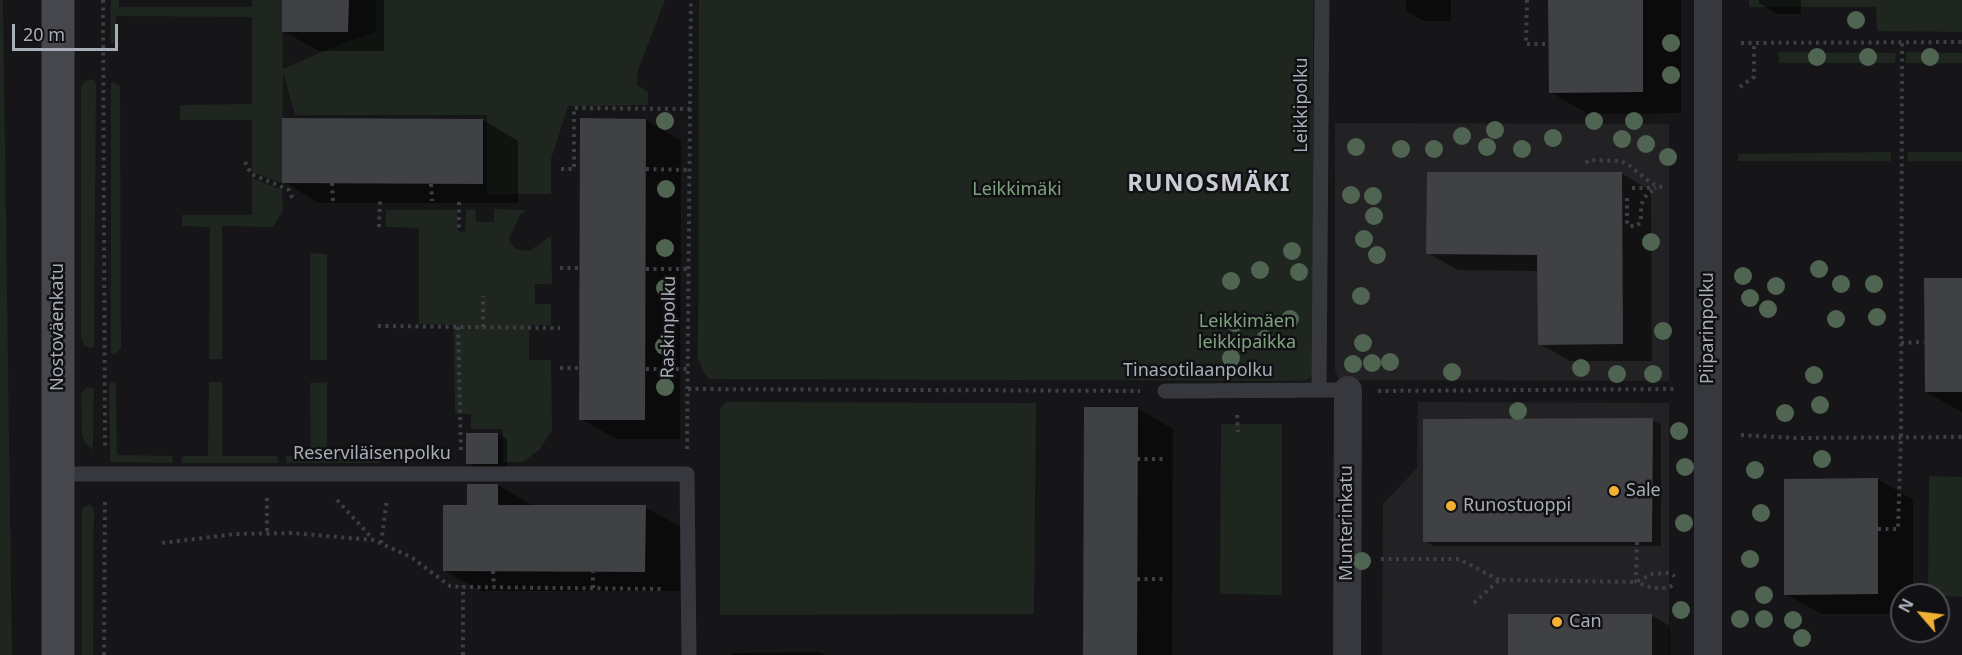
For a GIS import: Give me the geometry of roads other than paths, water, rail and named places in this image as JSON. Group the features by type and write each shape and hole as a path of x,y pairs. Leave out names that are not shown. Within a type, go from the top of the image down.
{"street":[{"name":"Nostoväenkatu","path":"58,0 58,655"},
{"name":"Piiparinpolku","path":"1708,0 1708,655"},
{"name":"Munterinkatu","path":"1347,655 1348,390"}],"lane":[{"name":"Leikkipolku","path":"1319,390 1322,0"},
{"name":"Tinasotilaanpolku","path":"1165,391 1348,390"},
{"name":"Reserviläisenpolku","path":"58,474 687,474 689,655"}],"place":[{"name":"Sale","path":"1614,491"},
{"name":"Runostuoppi","path":"1451,506"},
{"name":"Can","path":"1557,622"}],"district":[{"name":"RUNOSMÄKI","path":"1209,184"}],"park label":[{"name":"Leikkimäki","path":"1017,190"},
{"name":"Leikkimäen leikkipaikka","path":"1247,332"}]}
